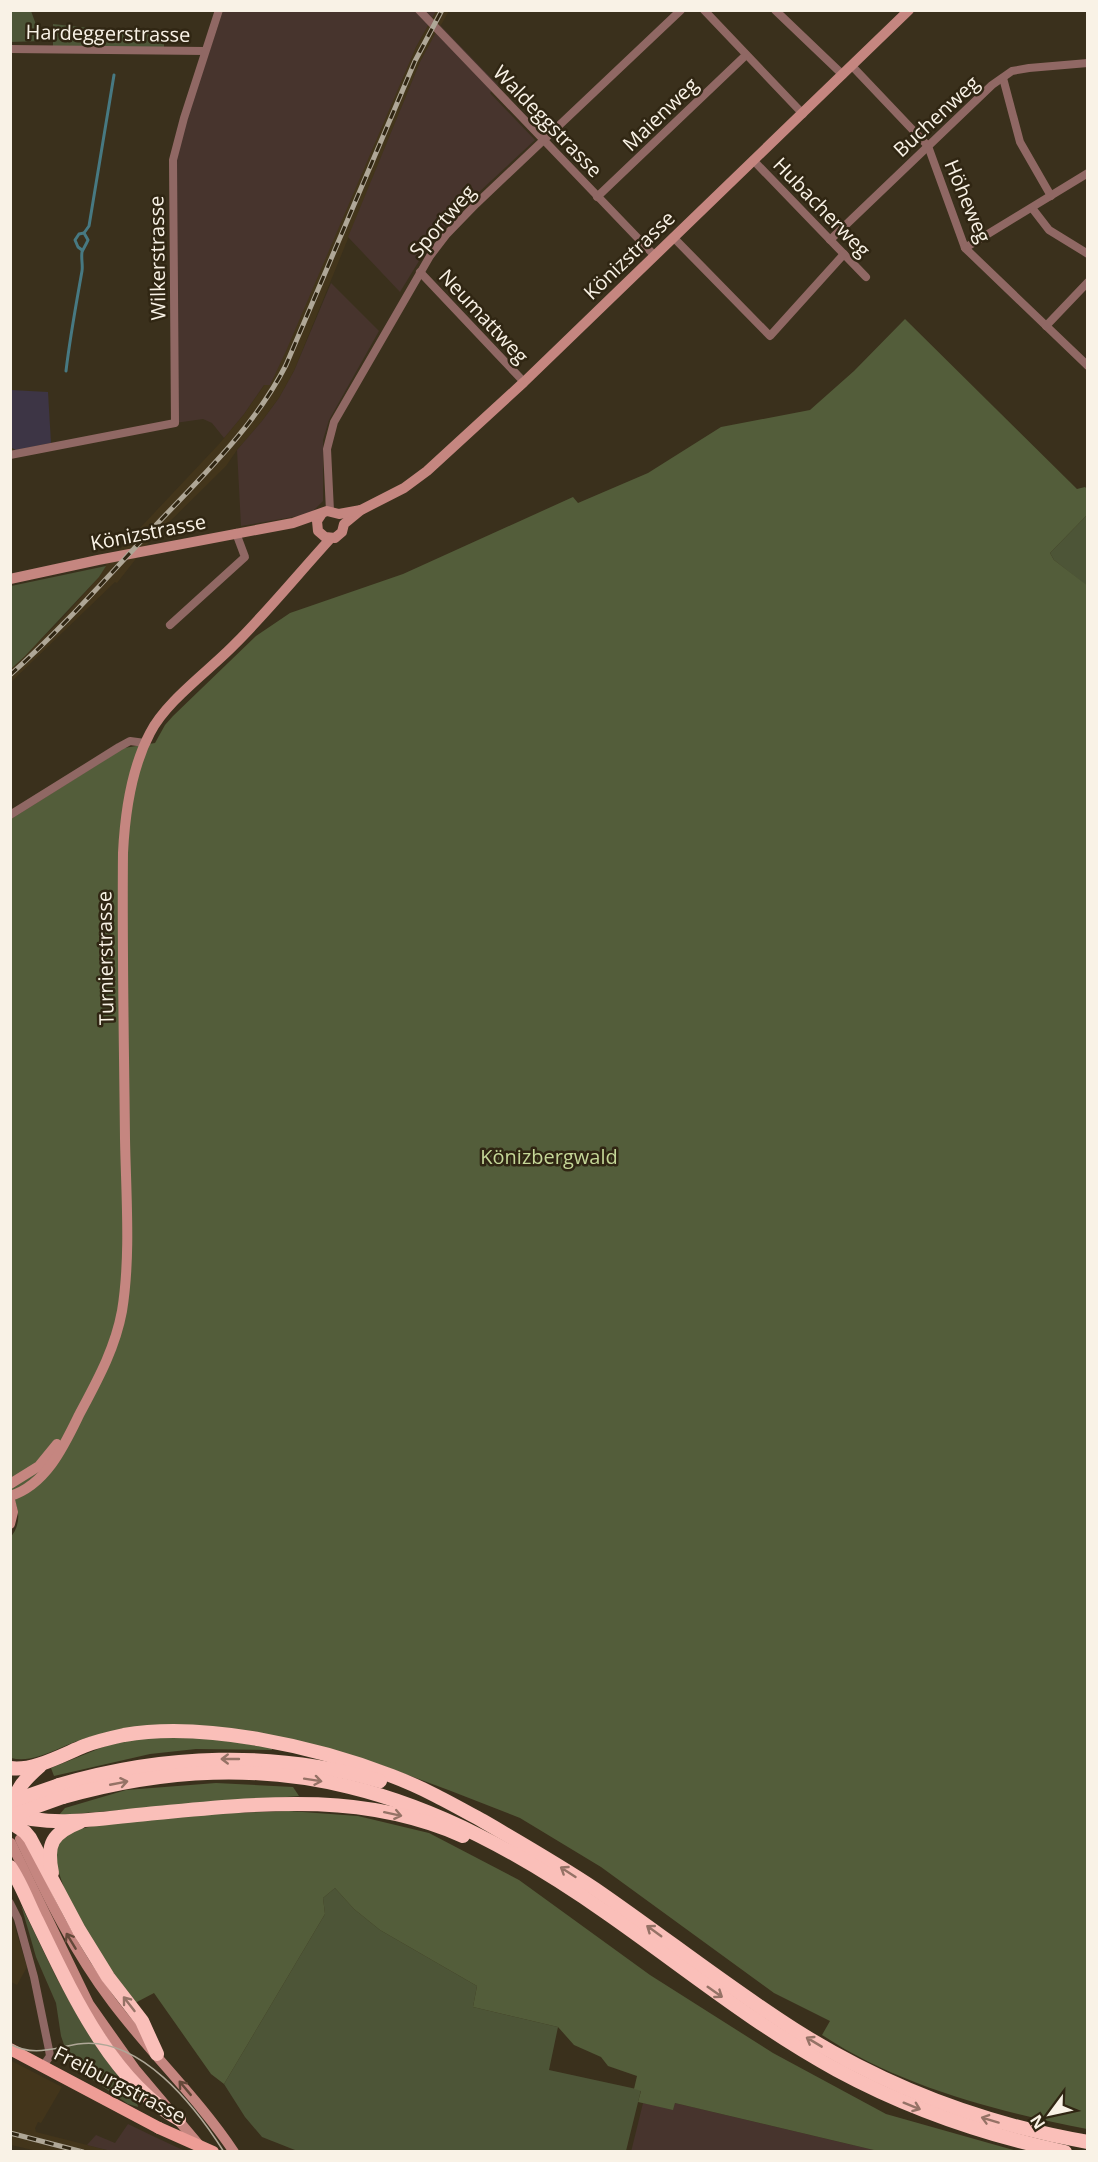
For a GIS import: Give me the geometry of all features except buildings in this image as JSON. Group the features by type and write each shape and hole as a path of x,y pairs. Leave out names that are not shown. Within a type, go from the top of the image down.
{"highway":[{"path":"10,1768 21,1769 94,1743 142,1733 180,1731 230,1736 308,1751 392,1776 488,1824 576,1876 761,2008 842,2058 896,2085 952,2107 1023,2129 1088,2142"},
{"path":"11,1814 108,1772 167,1762 226,1759 280,1762 347,1772 440,1802 488,1824"},
{"path":"11,1814 20,1784 47,1761"},
{"path":"61,1791 186,1774 253,1773 316,1780 367,1791 437,1815 481,1835 547,1874 609,1915 762,2024 836,2069 901,2101 947,2120 1019,2142 1065,2151"},
{"path":"11,1814 39,1820 85,1820 262,1804 304,1803 363,1808 406,1817 441,1828 547,1874"},
{"path":"11,1814 30,1838 90,1950 142,2021 157,2054"},
{"path":"54,1885 49,1857 53,1840 63,1829 85,1820"},
{"path":"11,1867 65,1980 98,2035 133,2082 166,2112 179,2119"}],"main road":[{"name":"Könizstrasse","path":"10,579 361,510 404,488 421,476 524,382 909,10"},
{"name":"Könizstrasse","path":"293,524 319,531 331,538 342,532 333,516"},
{"path":"319,531 317,521 333,516"},
{"name":"Turnierstrasse","path":"312,559 319,531"},
{"name":"Turnierstrasse","path":"10,1524 13,1512 10,1498 32,1485 53,1462 66,1443 97,1383 115,1340 124,1293 126,1222 123,853 129,795 145,743 150,731 164,712 234,645 331,538"},
{"name":"Turnierstrasse","path":"10,1484 39,1466 79,1416"},
{"path":"15,1841 84,1961 112,2003 206,2113 234,2151"},
{"path":"15,1841 89,2004 135,2069 204,2151"},
{"name":"Freiburgstrasse","path":"10,2049 46,2061 113,2105 211,2151"},
{"path":"179,2119 211,2151"}],"street":[{"name":"Wilkerstrasse","path":"10,455 175,423 172,163 190,96 219,10"},
{"name":"Waldeggstrasse","path":"418,10 654,255"},
{"name":"Sportweg","path":"333,516 327,449 334,422 420,272 446,235 459,221 681,10"},
{"path":"704,10 803,114"},
{"path":"775,10 843,75"},
{"name":"Hardeggerstrasse","path":"10,49 205,51"},
{"name":"Maienweg","path":"597,197 746,55"},
{"name":"Buchenweg","path":"830,240 992,85 1012,71 1088,63"},
{"name":"Höheweg","path":"852,66 927,146 965,248 1088,366"},
{"path":"1003,78 1020,142 1051,196"},
{"path":"181,98 190,96"},
{"name":"Hubacherweg","path":"753,160 866,277"},
{"path":"965,248 1088,173"},
{"path":"1032,208 1049,230 1088,254"},
{"path":"673,237 770,336 844,254"},
{"name":"Neumattweg","path":"420,272 524,382"},
{"path":"1046,326 1088,282"},
{"path":"171,626 245,557 236,533"},
{"path":"10,815 130,741 145,743"},
{"name":"Freiburgstrasse","path":"10,1903 18,1919 34,1977 46,2061"}],"shaded area":[{"path":"223,11 436,11 416,47 270,385 264,385 224,438 212,423 203,419 175,423 175,161 178,145"},
{"path":"436,11 449,11 420,62 294,371 279,398 226,466 149,542 117,583 115,582 11,682 10,669 58,623 99,577 107,563 220,443 265,384 416,47"},
{"path":"440,25 498,85 490,93 535,140 464,206 430,243 400,292 348,237 420,62"},
{"path":"331,283 379,331 329,420 323,440 323,501 310,514 241,526 237,450 279,398 294,371"},
{"path":"11,390 48,392 51,443 16,450 12,448"},
{"path":"10,1911 27,1967 17,1985 11,1982"},
{"path":"10,2060 62,2087 41,2123 38,2122 36,2132 111,2151 37,2151 11,2145"},
{"path":"643,2103 673,2109 675,2103 878,2151 631,2152"},
{"path":"128,2124 185,2151 111,2151 87,2145 96,2135 115,2143"}],"green space":[{"path":"10,11 31,11 38,30 45,29 42,41 11,42"},
{"path":"53,24 164,36 164,48 53,47"},
{"name":"Könizbergwald","path":"905,319 1077,489 1085,487 1087,489 1087,515 1050,553 1054,560 1088,586 1087,2129 1018,2114 950,2095 884,2069 852,2053 822,2035 830,2021 774,1993 601,1867 520,1818 381,1765 285,1739 94,1736 31,1758 11,1758 10,1538 18,1521 18,1510 10,1493 11,819 124,748 155,743 173,716 256,636 290,613 403,574 573,497 578,503 648,473 721,427 810,410 854,371"},
{"path":"1087,515 1087,586 1054,560 1050,553"},
{"path":"106,566 99,577 11,669 11,586"},
{"path":"204,1737 272,1748 272,1750 196,1749 150,1754 54,1776 51,1768 108,1745 142,1738"},
{"path":"216,1783 293,1787 299,1796 59,1815 65,1808 126,1790"},
{"path":"289,1811 358,1816 429,1833 519,1880 650,1975 773,2053 886,2114 1017,2151 878,2151 675,2103 673,2110 638,2102 641,2091 634,2089 637,2076 608,2066 601,2057 574,2045 558,2027 473,2007 477,1986 380,1930 354,1909 335,1888 323,1898 325,1914 224,2084 211,2074 154,1993 135,2003 101,1956 69,1902 52,1853 64,1833 91,1826 147,1818"},
{"path":"335,1888 354,1909 380,1930 477,1986 473,2007 558,2027 549,2070 641,2090 626,2151 300,2152 262,2137 245,2117 224,2084 325,1914 323,1898"},
{"path":"21,1905 81,2022 114,2071 136,2096 138,2107 128,2104 71,2065 61,2036 56,2003 36,1957"}],"waterway":[{"path":"66,371 82,271 82,252 88,240 84,233 89,226 114,75"},
{"path":"82,250 75,240 79,234 84,233"}],"tram line":[{"path":"10,2044 35,2051 78,2044 101,2044 123,2051 144,2062 163,2077 198,2114 224,2152"}],"railway":[{"path":"10,675 67,620 228,449 259,409 286,365 415,61 442,10"},
{"path":"10,2133 83,2152"}]}
